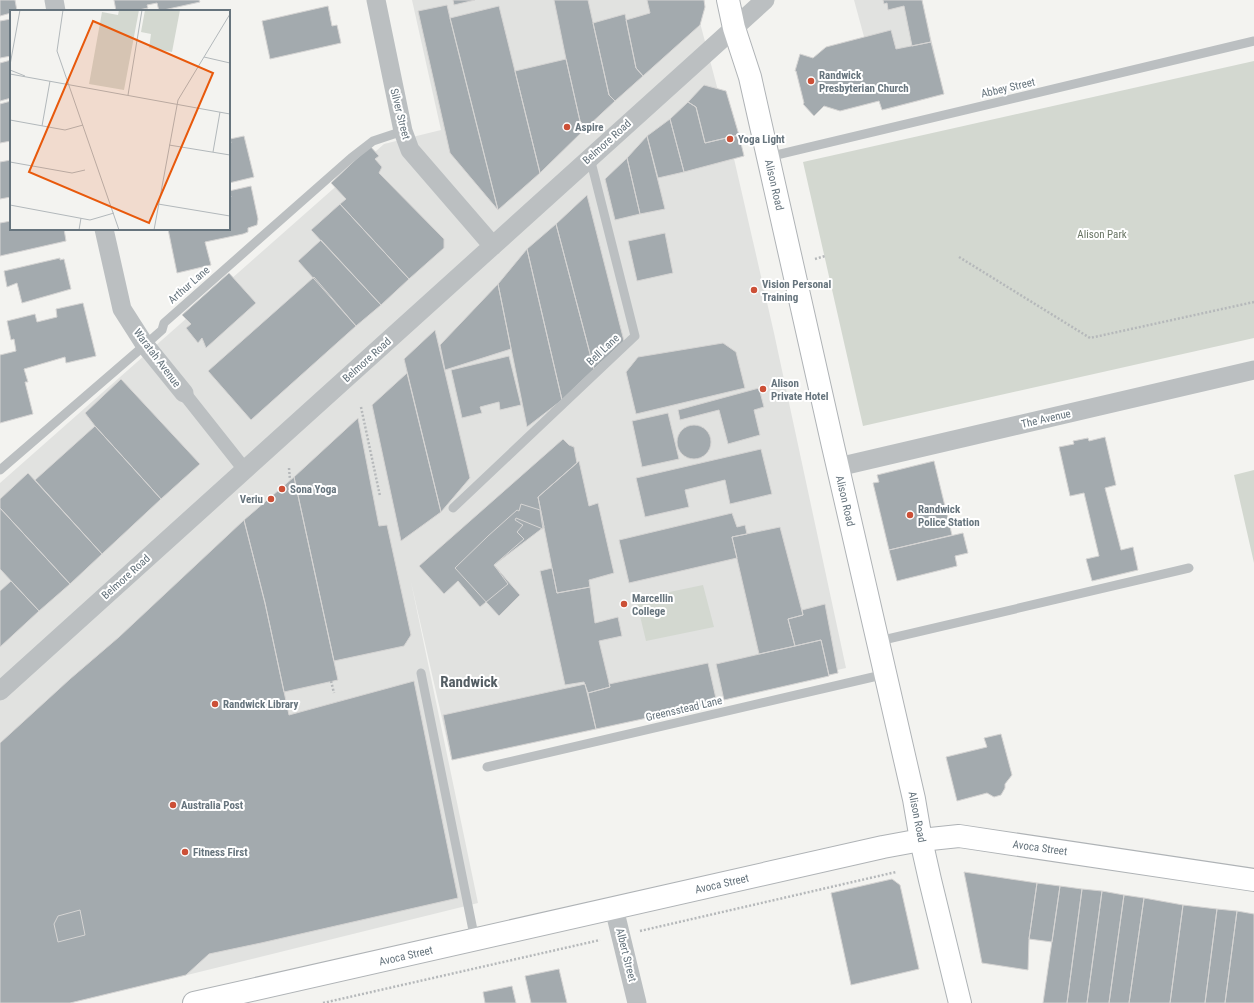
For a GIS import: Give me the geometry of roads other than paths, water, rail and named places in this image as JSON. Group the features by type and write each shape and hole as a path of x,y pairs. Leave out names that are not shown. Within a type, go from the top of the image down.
{"main road":[{"name":"Alison Road","path":"728,0 734,28 750,77 886,674 914,799 930,880 960,1003"},
{"name":"Avoca Street","path":"194,1003 868,850 921,840 959,836 1254,880"}],"street":[{"path":"54,0 56,10"},
{"name":"Silver Street","path":"376,0 403,131 410,150 493,246"},
{"name":"Belmore Road","path":"0,691 765,0"},
{"name":"Waratah Avenue","path":"104,230 122,309 145,345 245,470"},
{"name":"The Avenue","path":"838,467 1254,370"},
{"name":"Albert Street","path":"614,908 637,1003"}],"lane":[{"name":"Abbey Street","path":"768,157 1254,41"},
{"name":"Arthur Lane","path":"0,470 162,330 164,323 351,158 373,140 403,131"},
{"name":"Bell Lane","path":"453,508 635,336 590,158"},
{"path":"878,641 1189,568"},
{"path":"421,673 475,940"},
{"name":"Greensstead Lane","path":"487,767 886,674"}],"place":[{"name":"Randwick Presbyterian Church","path":"811,81"},
{"name":"Aspire","path":"567,127"},
{"name":"Yoga Light","path":"730,139"},
{"name":"Vision Personal Training","path":"754,290"},
{"name":"Alison Private Hotel","path":"763,389"},
{"name":"Sona Yoga","path":"282,489"},
{"name":"Veriu","path":"271,499"},
{"name":"Randwick Police Station","path":"910,515"},
{"name":"Marcellin College","path":"624,604"},
{"name":"Randwick Library","path":"215,704"},
{"name":"Australia Post","path":"173,805"},
{"name":"Fitness First","path":"185,852"}],"district":[{"name":"Randwick","path":"469,682"}],"park label":[{"name":"Alison Park","path":"1102,234"}]}
